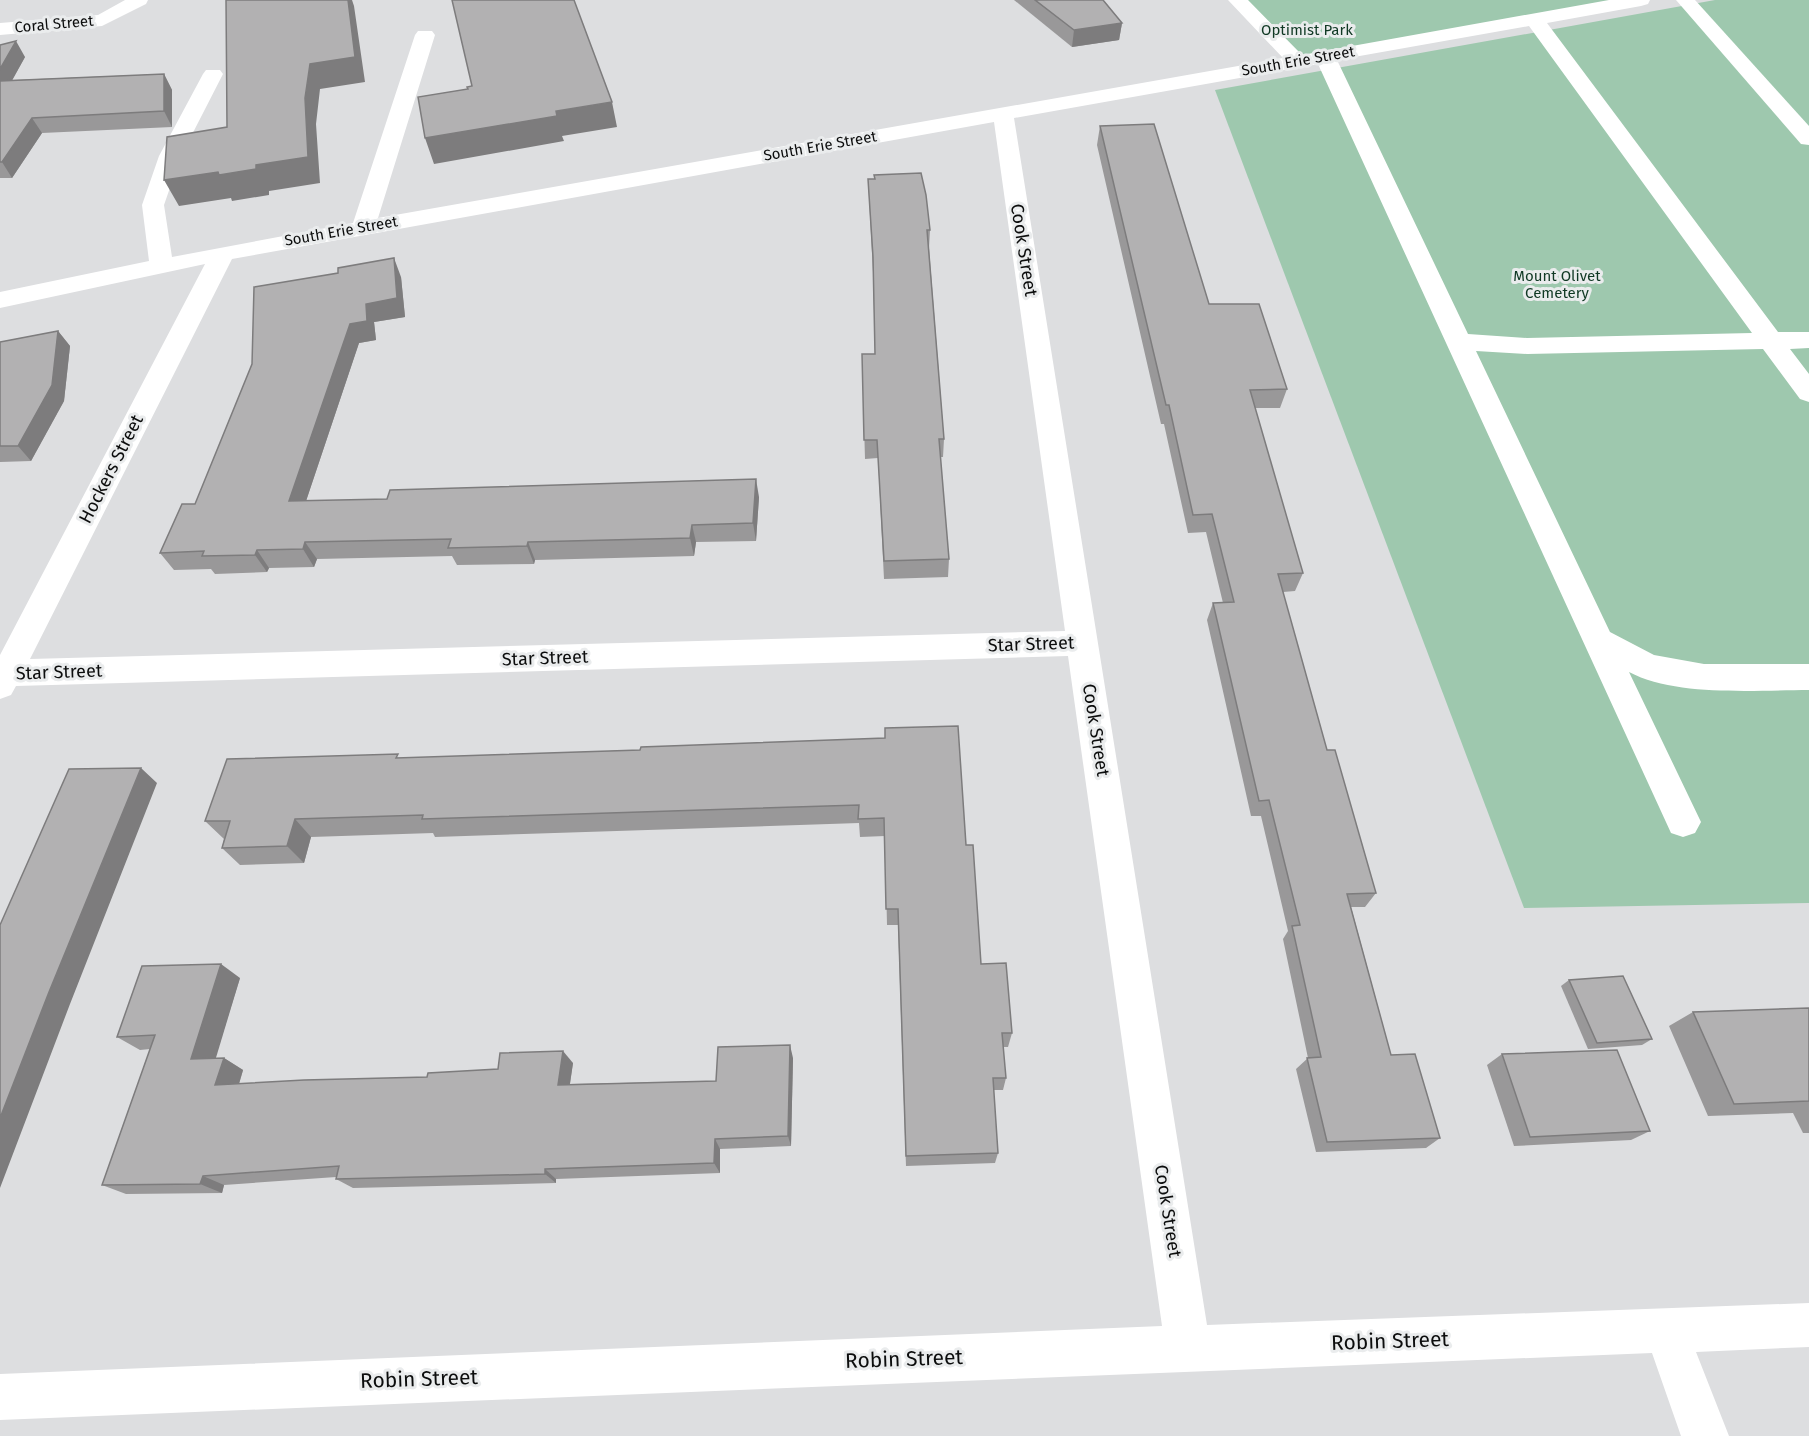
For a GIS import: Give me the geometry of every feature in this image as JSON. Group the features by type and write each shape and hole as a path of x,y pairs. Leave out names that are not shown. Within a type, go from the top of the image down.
{"street":[{"name":"Coral Street","path":"0,29 102,20 139,0"},
{"path":"1237,0 1297,61"},
{"name":"South Erie Street","path":"0,300 223,253 1641,0"},
{"path":"1685,0 1809,138"},
{"path":"1534,19 1809,393"},
{"path":"363,228 426,35"},
{"path":"1324,56 1683,822"},
{"path":"161,265 153,205 170,156 213,75"},
{"name":"Cook Street","path":"1003,113 1188,1348"},
{"name":"Hockers Street","path":"3,680 223,253"},
{"path":"1458,342 1527,346 1809,340"},
{"path":"1599,641 1648,667 1704,677 1809,677"},
{"name":"Star Street","path":"3,680 1083,642"},
{"name":"Robin Street","path":"0,1397 1809,1325"},
{"path":"1666,1331 1705,1436"}],"green space":[{"name":"Optimist Park","path":"1237,0 1641,0 1297,61"},
{"name":"Mount Olivet Cemetery","path":"1715,0 1809,0 1809,903 1524,908 1215,90"}],"building":[{"path":"226,0 348,0 355,57 310,64 305,98 308,157 256,165 256,169 219,175 218,172 164,180 167,137 227,127"},
{"path":"452,0 574,0 612,102 556,111 557,116 425,138 418,97 468,89 467,87 472,86"},
{"path":"1035,0 1103,0 1122,23 1074,30"},
{"path":"16,41 0,69 0,45"},
{"path":"164,74 164,111 32,118 0,162 0,81"},
{"path":"1154,124 1209,304 1259,304 1287,389 1250,390 1303,573 1278,574 1327,750 1335,750 1376,893 1347,894 1391,1055 1415,1054 1440,1138 1327,1142 1307,1058 1321,1057 1292,926 1300,925 1269,800 1259,801 1213,603 1234,602 1212,514 1193,515 1169,405 1166,405 1100,126"},
{"path":"921,173 930,230 927,230 944,439 939,439 949,559 884,561 877,440 864,440 862,354 875,354 873,257 868,179 875,179 874,175"},
{"path":"394,258 397,298 366,304 367,321 350,324 289,501 387,499 390,490 756,479 753,523 692,525 690,538 528,542 527,546 448,548 451,539 305,542 303,549 257,550 255,555 202,556 204,551 160,553 182,504 195,504 252,364 254,287 338,273 338,268"},
{"path":"58,331 52,385 18,446 0,446 0,342"},
{"path":"958,726 966,845 973,845 981,964 1006,963 1012,1033 1002,1033 1006,1078 993,1078 998,1153 906,1156 898,909 886,909 884,818 858,819 859,805 422,819 423,815 295,819 287,846 222,848 230,821 205,821 227,759 398,754 396,758 640,750 641,747 885,738 885,728"},
{"path":"141,768 0,1118 0,925 69,769"},
{"path":"221,964 191,1059 224,1058 215,1085 427,1077 428,1073 498,1069 500,1053 563,1051 558,1085 716,1081 718,1047 790,1045 788,1136 715,1139 714,1163 545,1169 545,1174 336,1179 339,1166 203,1176 200,1184 102,1185 155,1035 117,1037 142,966"},
{"path":"1623,976 1652,1039 1597,1043 1569,980"},
{"path":"1809,1008 1809,1101 1734,1104 1693,1012"},
{"path":"1617,1050 1650,1131 1530,1137 1502,1054"}]}
